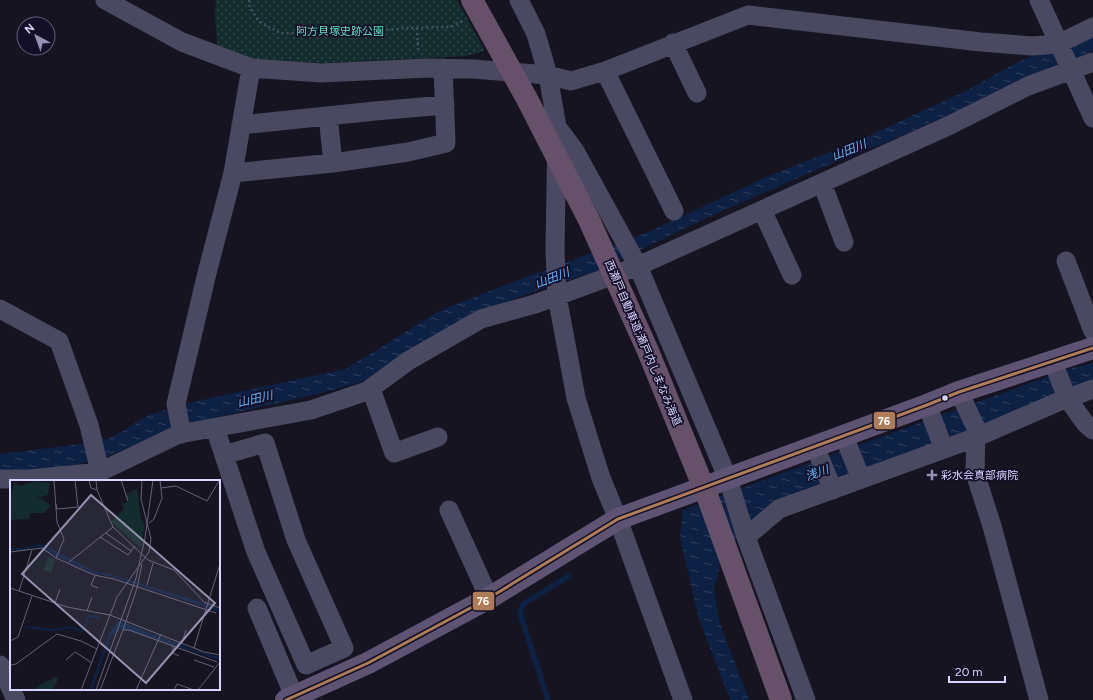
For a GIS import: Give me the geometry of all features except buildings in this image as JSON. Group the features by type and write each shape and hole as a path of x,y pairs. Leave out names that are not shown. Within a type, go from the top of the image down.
{"highway":[{"name":"西瀬戸自動車道;瀬戸内しまなみ海道","path":"468,10 527,99 590,220 648,351 708,498 781,700"}],"main road":[{"path":"290,698 354,670 489,598 618,519 927,405 962,398 1093,348"}],"street":[{"path":"105,0 182,42 251,68 321,73 443,68 473,69 548,75 571,81 605,71 673,43 748,15 981,42 1032,46 1058,44 1093,27"},
{"path":"519,0 536,34 548,75 557,127 555,250 557,296 576,398 601,478 618,519 683,700"},
{"path":"1039,0 1093,118"},
{"path":"673,43 697,93"},
{"path":"0,479 30,479 100,472 182,433 311,410 366,392 408,361 481,319 557,296 638,266 948,126 1028,86 1093,62"},
{"path":"182,433 176,404 207,273 233,173 251,68"},
{"path":"233,173 333,163 408,152 446,143 443,68"},
{"path":"605,71 674,211"},
{"path":"241,125 445,105"},
{"path":"328,116 333,163"},
{"path":"557,127 575,151 638,266 728,479 746,538 806,700"},
{"path":"822,183 844,242"},
{"path":"762,210 792,275"},
{"path":"1066,261 1093,331"},
{"path":"0,309 59,341 89,425 100,472"},
{"path":"1054,362 1067,398 1085,423 1093,430"},
{"path":"371,389 394,453 438,437"},
{"path":"746,538 780,509 861,478 944,449 976,432 1093,389"},
{"path":"962,398 976,432 975,473 992,526 1039,700"},
{"path":"927,405 944,449"},
{"path":"215,428 256,552 306,665 344,648"},
{"path":"845,436 861,478"},
{"path":"224,455 265,443 296,540 354,670"},
{"path":"816,447 833,489"},
{"path":"449,510 489,598"},
{"path":"257,608 290,698"},
{"path":"0,665 10,687"},
{"path":"11,690 16,700"}],"path":[{"path":"249,0 249,5 258,21 280,33 345,33 408,28 451,27 468,10"}],"green space":[{"name":"阿方貝塚史跡公園","path":"216,0 457,0 485,51 466,56 327,63 257,60 218,52 215,16"}],"water":[{"name":"山田川","path":"1093,32 1093,51 883,144 818,169 700,221 599,270 519,297 453,325 365,381 321,393 217,417 146,440 109,456 69,467 0,472 0,454 81,444 113,437 149,415 188,403 346,369 441,310 651,231 766,177 853,143 966,91 1020,61"},
{"name":"浅川","path":"1093,363 1093,384 1055,396 737,538 722,559 714,589 719,621 749,700 730,700 699,619 680,538 683,510 1069,369"}],"waterway":[{"path":"548,700 520,613 523,604 569,576"}],"transit line":[{"name":"76","path":"286,700 368,663 489,598 618,519 959,392 1093,348"}],"place":[{"name":"彩水会真部病院","path":"932,475"}]}
